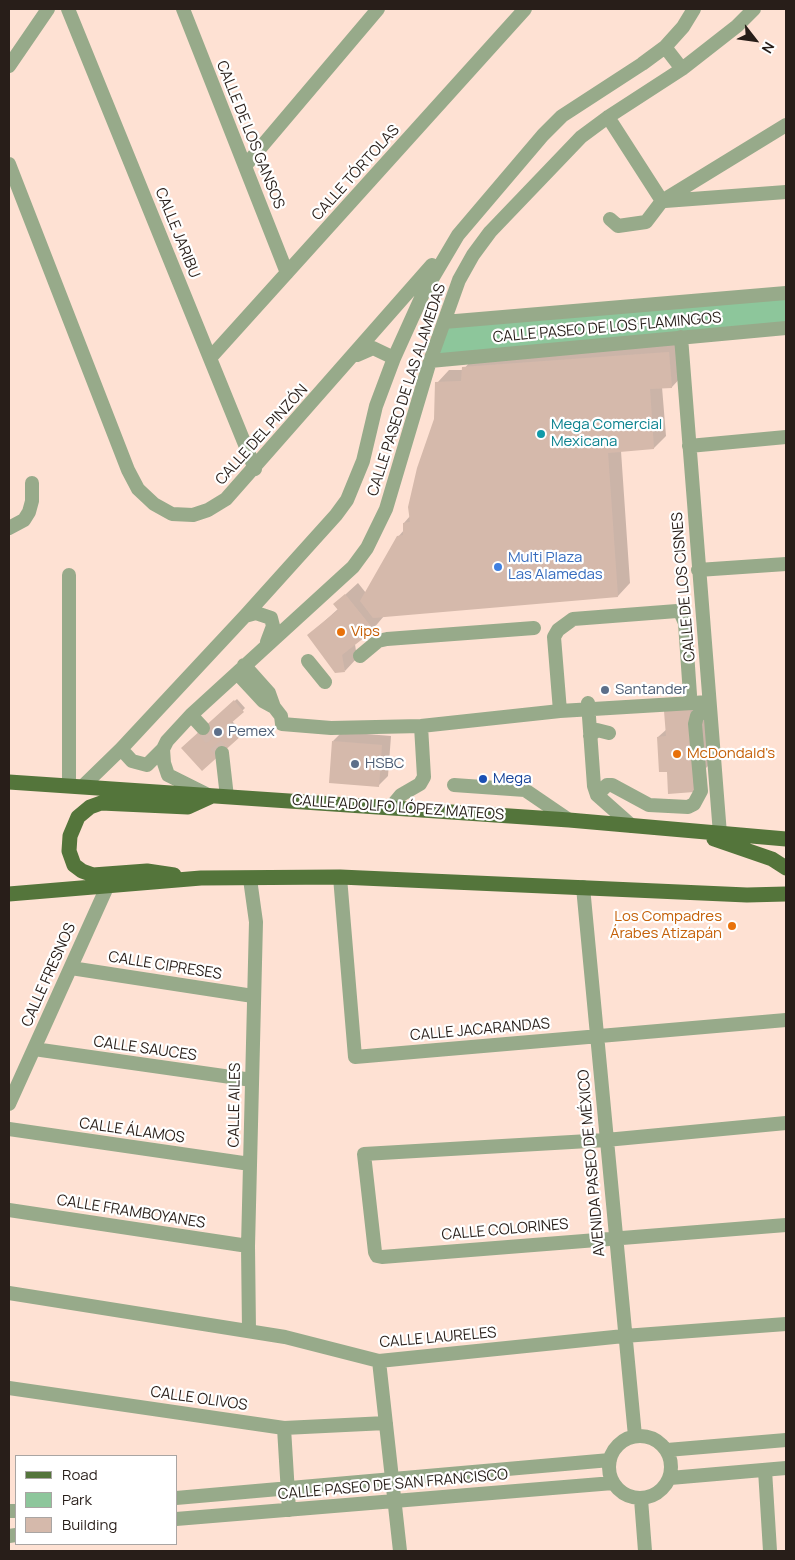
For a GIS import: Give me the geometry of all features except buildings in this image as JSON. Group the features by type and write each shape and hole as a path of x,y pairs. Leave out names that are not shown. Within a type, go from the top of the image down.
{"main road":[{"name":"CALLE ADOLFO LÓPEZ MATEOS","path":"9,782 569,820 786,839"},
{"path":"211,796 188,807 101,803 90,807 78,817 70,836 69,851 74,865 93,875 147,872 201,878 340,877 747,895 786,894"},
{"path":"694,832 772,859 786,868"},
{"path":"9,894 201,878"}],"street":[{"path":"9,66 48,9"},
{"name":"CALLE JARIBU","path":"68,9 255,469"},
{"name":"CALLE DE LOS GANSOS","path":"183,9 287,273"},
{"path":"245,166 378,9"},
{"name":"CALLE TÓRTOLAS","path":"210,358 525,9"},
{"name":"CALLE PASEO DE LAS ALAMEDAS","path":"76,786 121,749 336,516 347,500 363,461 380,394 394,358 422,296 458,235 543,135 562,116 665,47 683,27 694,9"},
{"name":"CALLE PASEO DE LAS ALAMEDAS","path":"121,749 132,761 147,765 163,750 173,733 191,715 353,567 367,548 386,508 430,361 459,280 473,255 490,232 581,137 682,68 737,26 754,9"},
{"path":"665,47 682,68"},
{"path":"608,117 662,201"},
{"path":"610,219 618,226 646,222 662,201 786,125"},
{"name":"CALLE DEL PINZÓN","path":"9,164 128,470 138,489 154,504 172,514 193,515 208,510 226,499 255,469 458,235"},
{"path":"662,201 786,192"},
{"name":"CALLE PASEO DE LOS FLAMINGOS","path":"444,322 786,293"},
{"name":"CALLE PASEO DE LOS FLAMINGOS","path":"430,361 786,328"},
{"name":"CALLE DE LOS CISNES","path":"681,337 720,834"},
{"path":"352,358 373,348 394,358"},
{"path":"689,446 786,437"},
{"path":"9,528 24,520 29,512 32,501 32,483"},
{"path":"698,570 786,564"},
{"path":"69,574 76,786"},
{"path":"564,711 557,679 554,637 564,624 581,618 672,612 681,614 685,623 690,695"},
{"path":"245,616 256,613 271,618 271,634 266,645"},
{"path":"360,656 378,641 386,639 534,628"},
{"path":"308,660 325,682"},
{"path":"241,669 263,701 274,706 281,716 282,724 341,728 421,726 690,695 710,703"},
{"path":"587,707 607,709 710,703"},
{"path":"597,795 607,785 612,785 649,805 688,806 694,804 701,791 697,716 710,703"},
{"path":"587,707 597,795 632,826"},
{"path":"191,715 203,728"},
{"path":"391,808 401,795 420,784 424,777 421,726"},
{"path":"590,736 597,730 608,733"},
{"path":"163,750 168,775 211,796"},
{"path":"222,753 227,797"},
{"path":"454,785 524,790 569,820"},
{"name":"CALLE JACARANDAS","path":"340,877 355,1056 786,1020"},
{"name":"CALLE AILES","path":"249,1331 248,1246 256,922 250,879"},
{"name":"CALLE FRESNOS","path":"9,1104 107,887"},
{"name":"AVENIDA PASEO DE MÉXICO","path":"582,887 634,1436"},
{"name":"CALLE CIPRESES","path":"71,968 253,996"},
{"name":"CALLE SAUCES","path":"34,1049 252,1080"},
{"path":"606,1140 786,1123"},
{"name":"CALLE ÁLAMOS","path":"9,1129 250,1164"},
{"name":"CALLE COLORINES","path":"606,1140 364,1154 376,1256 786,1225"},
{"name":"CALLE FRAMBOYANES","path":"9,1210 248,1246"},
{"name":"CALLE LAURELES","path":"9,1293 285,1337 379,1361 624,1336 786,1324"},
{"path":"379,1361 400,1551"},
{"name":"CALLE OLIVOS","path":"9,1388 284,1428 386,1423"},
{"path":"284,1428 289,1510"},
{"path":"634,1436 653,1439 667,1450 672,1469 670,1478 658,1492 642,1499 630,1497 620,1492 613,1483 609,1472 610,1460 615,1449 624,1441 634,1436"},
{"path":"667,1450 786,1440"},
{"name":"CALLE PASEO DE SAN FRANCISCO","path":"178,1498 610,1460"},
{"path":"670,1478 786,1468"},
{"path":"765,1470 770,1551"},
{"name":"CALLE PASEO DE SAN FRANCISCO","path":"178,1519 613,1483"},
{"path":"642,1499 645,1551"}],"green space":[{"path":"786,293 786,328 430,361 444,322"}],"tunnel":[{"path":"203,728 222,753"}],"place":[{"name":"Mega Comercial Mexicana","path":"541,434"},
{"name":"Multi Plaza Las Alamedas","path":"498,567"},
{"name":"Vips","path":"341,632"},
{"name":"Santander","path":"605,690"},
{"name":"Pemex","path":"218,732"},
{"name":"McDondald's","path":"677,754"},
{"name":"HSBC","path":"355,764"},
{"name":"Mega","path":"483,779"},
{"name":"Los Compadres Árabes Atizapán","path":"732,926"}]}
